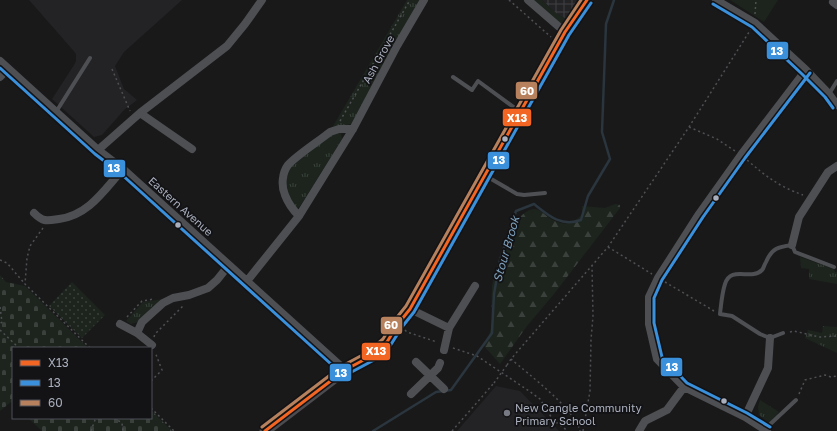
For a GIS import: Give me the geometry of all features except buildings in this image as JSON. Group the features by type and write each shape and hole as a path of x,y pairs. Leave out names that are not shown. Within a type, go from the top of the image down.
{"street":[{"path":"98,150 139,114 227,46 262,0"},
{"name":"Ash Grove","path":"247,281 299,216 353,129 397,46 424,0"},
{"path":"528,0 565,32"},
{"path":"265,431 346,370 371,356 387,342 398,324 410,309 558,43 587,0"},
{"path":"716,0 755,21 806,70 829,94 837,105"},
{"name":"Eastern Avenue","path":"0,61 98,150 123,169 346,370"},
{"path":"0,77 8,69"},
{"path":"766,430 745,416 684,387 657,359 649,324 649,297 658,278 699,214 741,155 806,70"},
{"path":"139,114 192,149"},
{"path":"299,216 289,204 284,194 282,183 288,166 330,132 335,130 353,129"},
{"path":"792,245 799,217 828,172 837,166"},
{"path":"34,213 41,220 47,220 70,217 80,213 100,195 123,169"},
{"path":"137,334 142,322 163,303 174,298 208,288 217,280 228,265"},
{"path":"444,348 449,328 475,286"},
{"path":"410,309 449,328"},
{"path":"120,324 152,345"},
{"path":"745,416 768,368 770,338"},
{"path":"416,362 444,389"},
{"path":"411,394 438,368 440,363"},
{"path":"639,431 645,421 667,410 684,387"}],"lane":[{"path":"56,112 90,58"},
{"path":"454,77 472,90 478,81 520,111"},
{"path":"829,94 837,81"},
{"path":"484,175 517,194 524,195 545,193"},
{"path":"783,333 770,338 760,334 732,316 720,314 727,278 738,273 752,275 757,273 763,269 772,250 779,247 792,245 795,252 834,267"},
{"path":"766,430 796,400"}],"path":[{"path":"335,130 410,0"},
{"path":"509,0 558,43"},
{"path":"452,431 494,383 511,359 608,247 689,127 755,21 756,0"},
{"path":"112,69 130,112 139,114"},
{"path":"689,127 716,139 741,155 786,189 811,198"},
{"path":"25,284 27,258 30,246 47,220"},
{"path":"0,260 7,263 25,284 89,347"},
{"path":"581,431 590,391 593,316 592,265"},
{"path":"152,380 162,370 152,345 155,334 195,293"},
{"path":"120,324 142,301 157,298"},
{"path":"0,307 2,322 0,324"},
{"path":"398,324 407,332 444,348 477,356 540,399 554,420 568,431"},
{"path":"0,330 18,347"},
{"path":"783,333 794,331 819,337 837,336"},
{"path":"511,359 554,396 571,415 581,431"},
{"path":"796,400 805,380 825,375 831,377 837,376"},
{"path":"152,409 174,431"},
{"path":"91,431 95,420 98,419"},
{"path":"116,419 122,423 123,431"}],"shaded area":[{"path":"29,0 182,0 124,52 115,66 124,89 137,100 124,110 102,135 94,137 52,99 74,65 76,61 76,54"},
{"path":"542,0 577,0 566,19 557,14"},
{"name":"New Cangle Community Primary School","path":"496,386 520,391 559,431 457,431"}],"green space":[{"path":"407,0 422,0 351,124 332,128"},
{"path":"531,0 542,0 557,14 566,19 561,25"},
{"path":"730,0 778,0 764,22"},
{"path":"341,132 342,139 300,206 298,208 292,206 285,185 290,167 331,135"},
{"path":"615,204 620,205 620,208 554,294 527,326 500,364 484,346 490,332 492,318 493,279 497,269 504,259 509,236 514,224 523,214 532,209 539,210 557,222 570,223 582,214 582,206 605,208"},
{"path":"800,257 834,269 835,272 837,272 837,284 809,279 809,269 801,268"},
{"path":"0,275 6,282 25,286 87,347 12,347 12,403 11,402 0,411"},
{"path":"72,282 105,315 82,338 49,306"},
{"path":"164,299 139,322 131,324 126,321 143,302"},
{"path":"823,326 837,327 837,353 805,338 808,330 822,333"},
{"path":"760,400 779,412 769,423 759,415 758,407"},
{"path":"152,411 172,431 42,431 29,419 152,419"}],"waterway":[{"name":"Stour Brook","path":"373,431 436,392 451,390 492,333 494,294 500,260 516,211 534,204 545,213 561,221 574,222 581,220 588,196 610,159 602,132 606,24 614,0"}],"transit line":[{"name":"60","path":"262,427 342,366 368,352 383,339 394,321 406,306 561,30 581,0"},
{"name":"X13","path":"265,431 345,370 371,356 387,342 398,324 410,309 565,32 587,0"},
{"name":"13","path":"0,68 95,154 120,173 342,374 346,375 374,360 390,346 414,312 569,35 591,3"},
{"name":"13","path":"713,4 752,27 802,74 825,97 833,108"},
{"name":"13","path":"770,427 747,413 687,383 662,357 654,323 654,298 662,280 703,217 745,158 810,73"}],"place":[{"name":"New Cangle Community Primary School","path":"507,413"}]}
